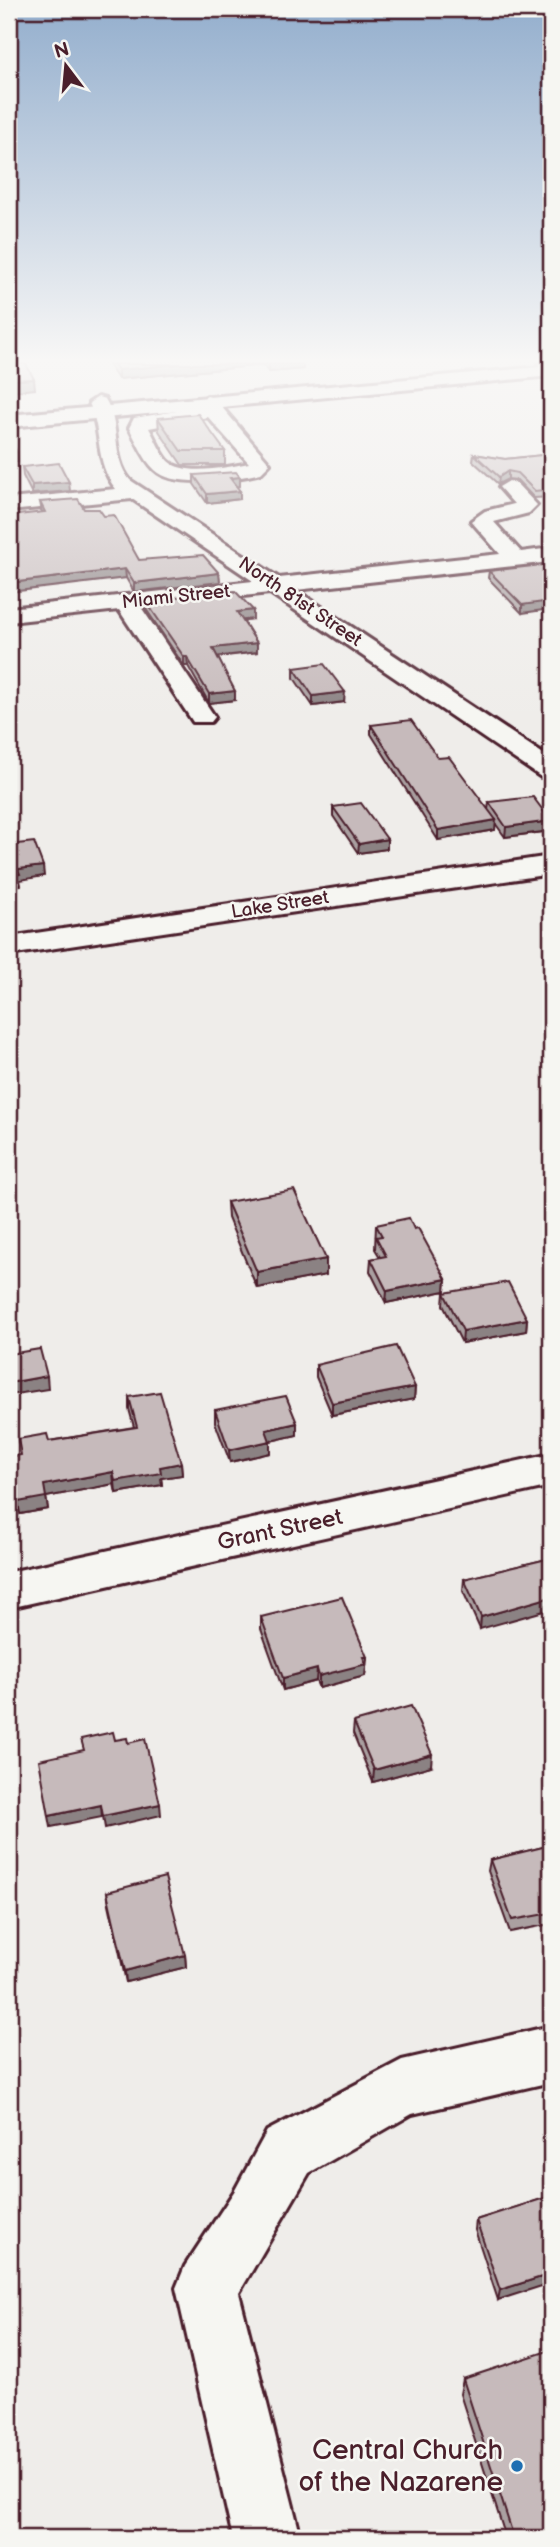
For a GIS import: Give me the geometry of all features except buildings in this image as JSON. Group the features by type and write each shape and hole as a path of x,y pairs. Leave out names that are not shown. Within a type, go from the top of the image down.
{"street":[{"name":"North 81st Street","path":"121,483 551,771"},
{"path":"509,487 527,505 522,509 487,516 482,522 516,559"},
{"path":"9,505 135,492"},
{"name":"Miami Street","path":"9,615 551,555"},
{"path":"126,602 202,717"},
{"name":"Lake Street","path":"9,946 551,864"},
{"name":"Grant Street","path":"9,1590 551,1470"},
{"path":"267,2538 207,2288 256,2211 288,2152 402,2088 540,2057"}],"place":[{"name":"Central Church of the Nazarene","path":"517,2466"}]}
